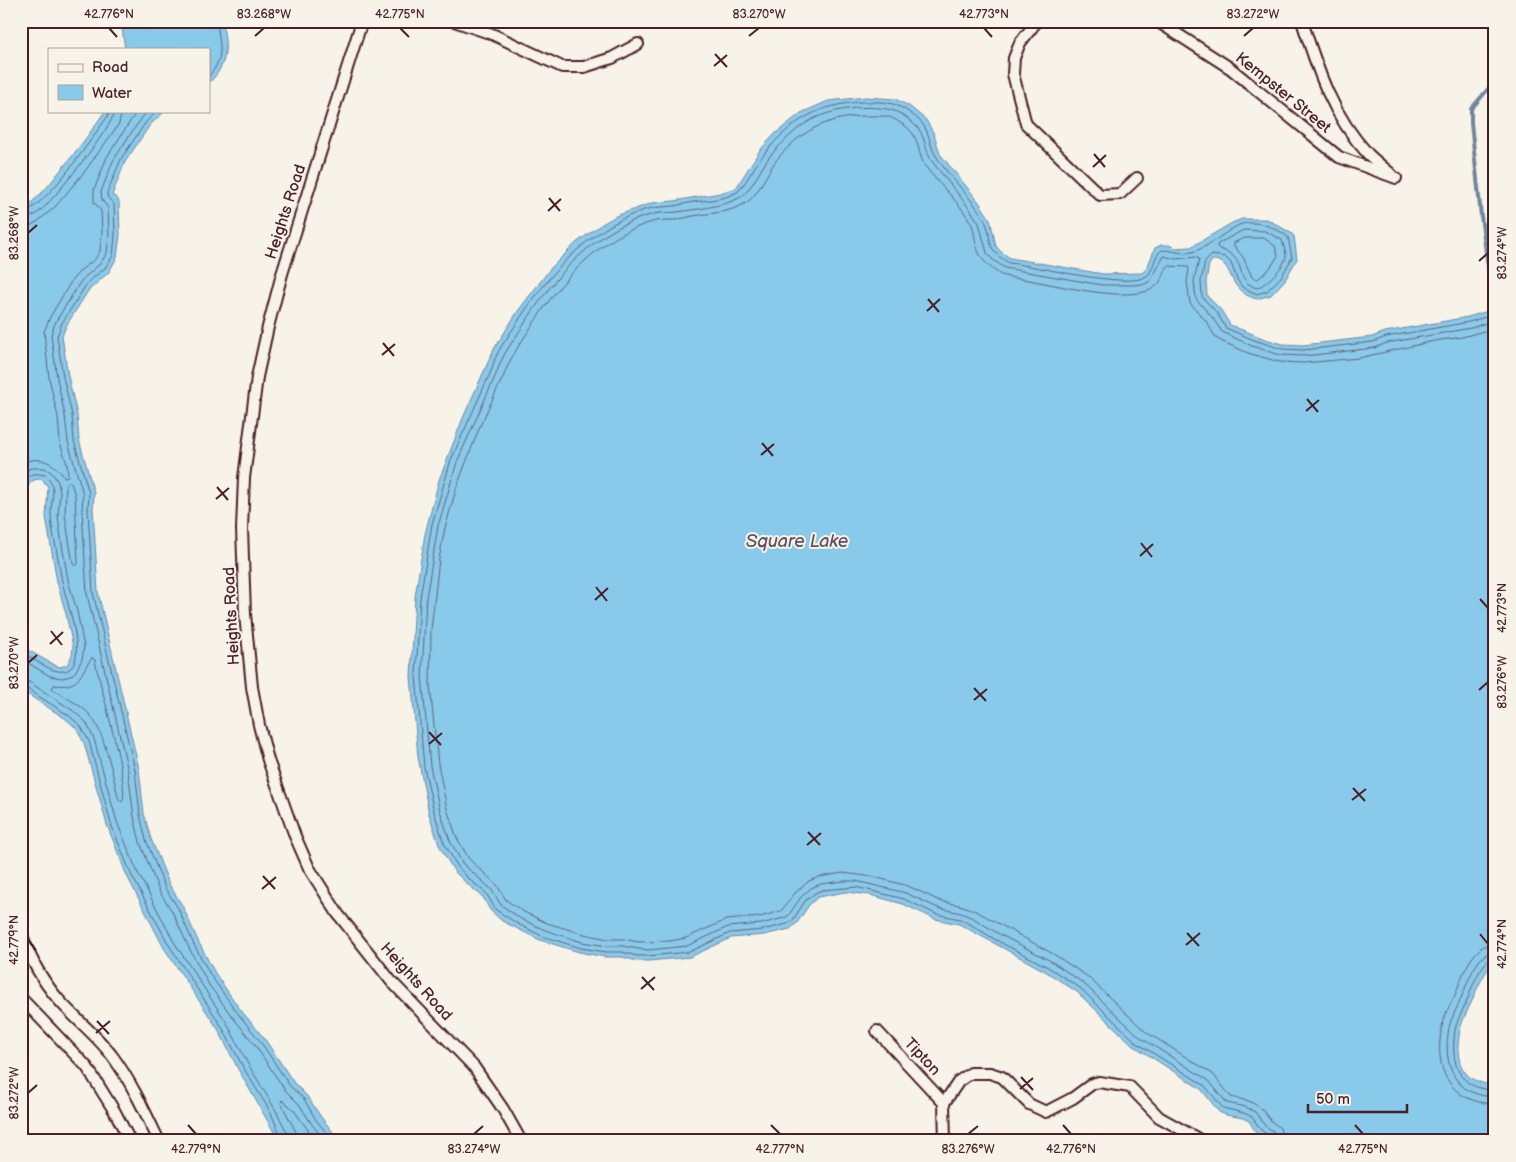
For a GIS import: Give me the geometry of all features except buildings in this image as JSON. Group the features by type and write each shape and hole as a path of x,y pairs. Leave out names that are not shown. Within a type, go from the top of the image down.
{"street":[{"name":"Heights Road","path":"362,21 282,274 257,377 244,478 242,529 245,614 252,687 268,760 295,836 309,868 338,914 391,981 474,1066 503,1109 521,1141"},
{"path":"454,21 492,34 562,66 584,68 612,58 638,44"},
{"path":"1036,21 1020,43 1014,58 1013,74 1026,124 1100,195 1120,194 1137,178"},
{"name":"Kempster Street","path":"1157,21 1230,68 1339,157 1396,178 1368,154 1343,121 1318,74 1302,21"},
{"path":"21,932 39,974 58,999 99,1039 126,1076 159,1141"},
{"path":"21,998 87,1067 115,1112 130,1141"},
{"name":"Tipton","path":"877,1030 944,1103"},
{"path":"945,1141 944,1103 959,1081 971,1074 990,1073 1002,1077 1029,1104 1046,1112 1073,1098 1092,1084 1100,1082 1130,1086 1160,1117 1202,1141"}],"water":[{"path":"121,21 222,21 225,54 220,69 210,82 210,48 125,48"},
{"name":"Square Lake","path":"866,97 895,99 909,106 926,120 934,134 940,154 979,202 990,219 996,246 1010,258 1103,274 1142,273 1147,268 1155,248 1161,245 1169,245 1175,248 1191,247 1242,219 1267,219 1294,236 1297,259 1285,280 1271,295 1257,299 1239,290 1225,265 1219,261 1212,260 1209,265 1206,281 1207,296 1221,310 1230,325 1265,339 1283,344 1303,345 1372,337 1385,332 1468,317 1495,309 1495,960 1482,980 1464,1019 1458,1041 1459,1060 1467,1075 1474,1080 1495,1085 1495,1128 1479,1141 1269,1141 1257,1134 1249,1121 1219,1112 1201,1089 1134,1046 1077,992 1045,971 959,924 935,919 903,904 870,895 845,892 818,897 809,905 797,923 790,929 764,935 731,938 690,957 637,961 622,957 605,957 579,952 540,940 502,921 490,910 483,897 454,871 439,845 429,814 418,757 411,676 415,597 425,534 439,480 463,418 494,349 518,311 550,269 576,243 602,224 616,216 652,203 720,193 736,188 760,150 776,133 801,113 828,101"},
{"path":"104,112 164,112 150,125 125,162 112,195 119,202 120,235 117,257 109,272 88,291 66,326 62,336 68,376 77,415 79,440 94,493 93,509 98,592 139,769 144,814 151,839 170,886 182,905 215,973 239,1008 264,1038 294,1083 307,1096 340,1141 279,1141 238,1069 218,1029 164,948 127,876 107,825 84,743 76,728 66,719 21,690 21,646 60,667 67,665 72,655 73,647 57,582 46,517 48,487 42,479 37,479 31,482 21,500 21,209 38,197"}],"waterway":[{"path":"1494,309 1481,216 1471,109 1495,81"}]}
